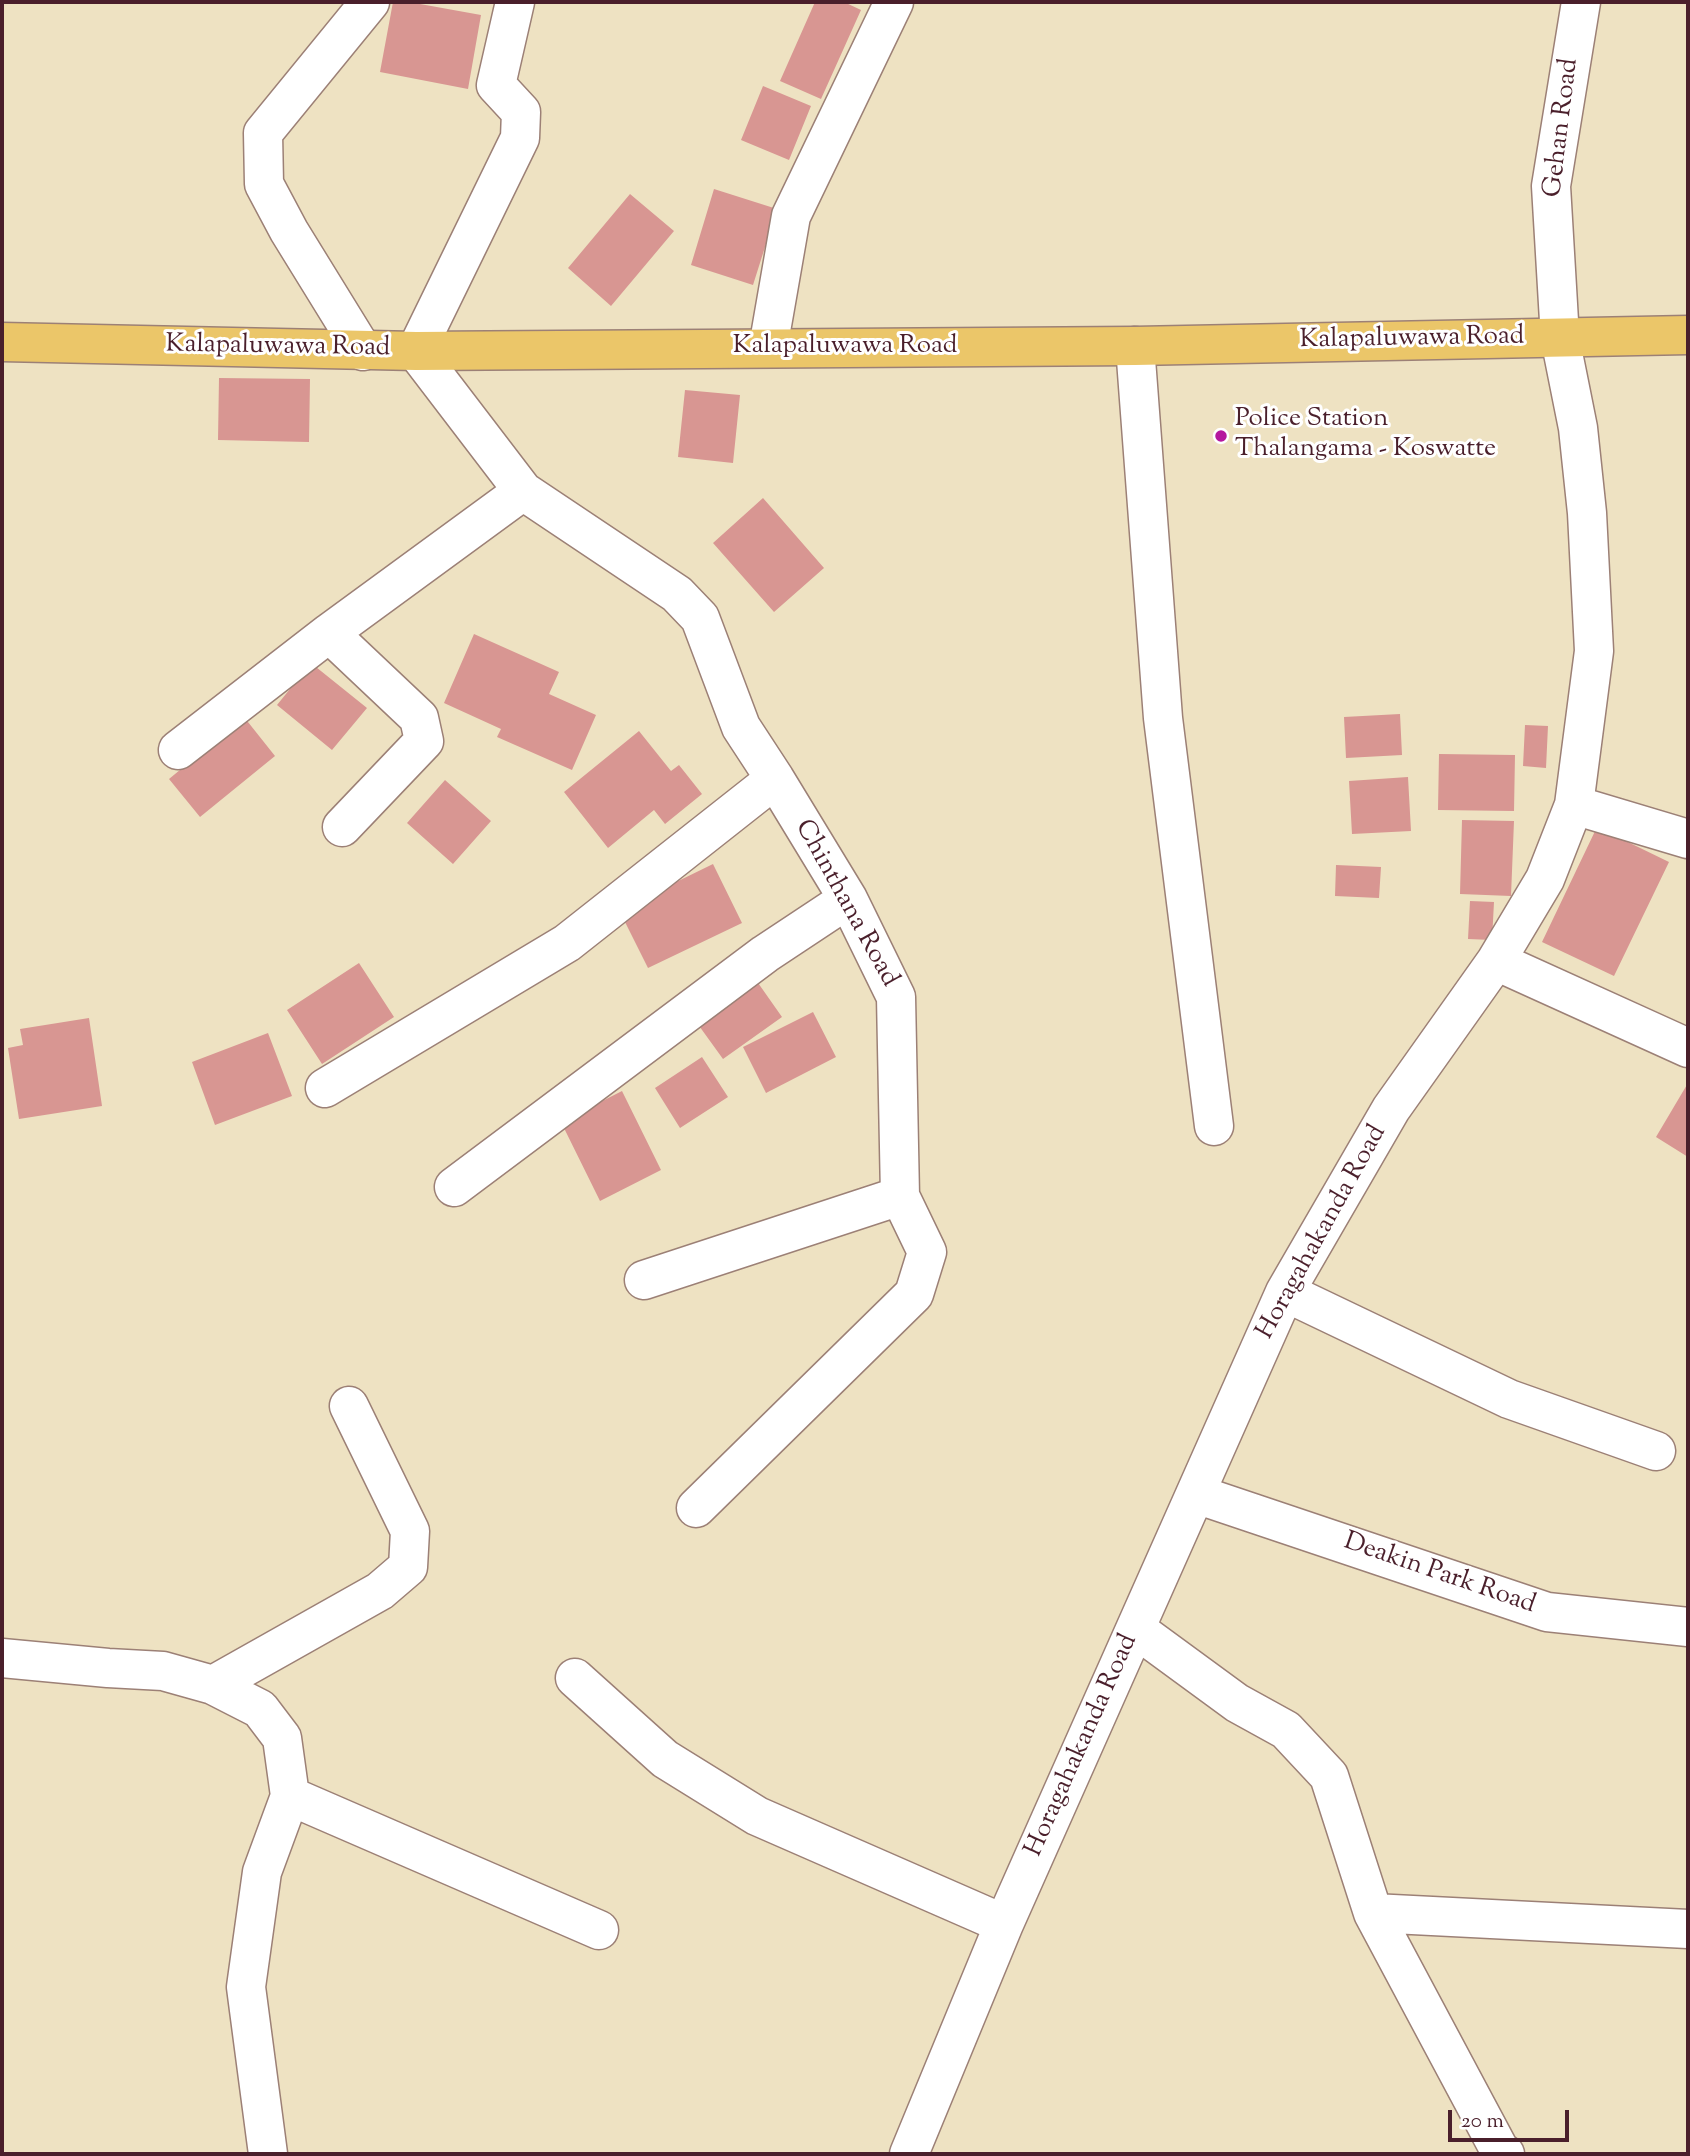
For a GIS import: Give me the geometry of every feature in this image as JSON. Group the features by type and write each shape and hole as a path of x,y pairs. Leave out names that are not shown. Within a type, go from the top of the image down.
{"main road":[{"name":"Kalapaluwawa Road","path":"2,342 416,352 1135,346 1688,335"}],"street":[{"path":"363,351 289,232 264,184 263,133 370,2"},
{"path":"416,352 520,138 522,113 496,85 515,2"},
{"path":"768,348 791,216 894,2"},
{"name":"Gehan Road","path":"1560,338 1551,186 1581,2"},
{"name":"Horagahakanda Road","path":"909,2154 1004,1924 1285,1292 1391,1109 1496,961 1545,879 1574,805 1594,651 1581,452 1560,338"},
{"path":"1135,346 1163,718 1214,1126"},
{"name":"Chinthana Road","path":"416,352 523,491 677,593 700,618 740,727 848,899 896,997 900,1196 927,1252 914,1294 696,1508"},
{"path":"178,750 329,634 523,491"},
{"path":"329,634 419,718 424,741 342,827"},
{"path":"325,1088 567,943 775,779"},
{"path":"1574,805 1688,839"},
{"path":"454,1187 765,954 848,899"},
{"path":"1496,961 1688,1048"},
{"path":"644,1280 900,1196"},
{"path":"1285,1292 1509,1399 1656,1451"},
{"path":"213,1685 380,1591 408,1566 410,1531 349,1406"},
{"name":"Deakin Park Road","path":"1196,1494 1547,1612 1688,1627"},
{"path":"1136,1629 1237,1703 1286,1730 1329,1776 1373,1913 1500,2151 1505,2154"},
{"path":"2,1658 163,1671 213,1685 260,1709 282,1738 290,1796 262,1872 246,1987 268,2154"},
{"path":"575,1678 665,1759 757,1816 1004,1924"},
{"path":"290,1796 599,1930"},
{"path":"1373,1913 1688,1929"}],"building":[{"path":"393,2 409,2 481,15 468,89 380,72"},
{"path":"815,2 844,2 861,10 821,99 780,81"},
{"path":"763,86 811,106 789,160 741,140"},
{"path":"714,189 777,209 753,285 691,265"},
{"path":"630,194 674,231 611,306 568,268"},
{"path":"219,378 310,379 309,442 218,440"},
{"path":"685,390 740,395 733,463 678,457"},
{"path":"763,498 824,568 774,612 713,543"},
{"path":"474,634 559,672 549,694 596,715 572,770 497,737 501,729 444,703"},
{"path":"311,663 367,708 332,750 277,705"},
{"path":"1400,714 1402,755 1346,758 1344,717"},
{"path":"244,717 275,756 200,817 169,779"},
{"path":"1525,725 1548,726 1546,768 1523,766"},
{"path":"639,731 671,771 679,765 702,794 665,824 654,810 608,848 564,792"},
{"path":"1439,754 1515,755 1514,811 1438,810"},
{"path":"1408,777 1411,831 1352,834 1349,781"},
{"path":"445,780 491,821 453,864 407,823"},
{"path":"1462,820 1514,821 1511,896 1460,894"},
{"path":"1597,827 1669,862 1614,976 1542,942"},
{"path":"713,864 742,923 648,968 619,910"},
{"path":"1336,865 1381,867 1379,898 1335,896"},
{"path":"1470,901 1494,902 1492,940 1468,939"},
{"path":"359,963 394,1017 322,1064 287,1010"},
{"path":"756,980 782,1017 723,1059 697,1023"},
{"path":"813,1012 836,1057 766,1093 743,1047"},
{"path":"89,1018 102,1106 19,1119 8,1048 23,1045 20,1029"},
{"path":"268,1033 292,1096 215,1125 192,1062"},
{"path":"702,1057 728,1097 680,1128 655,1088"},
{"path":"1688,1083 1688,1157 1656,1137"},
{"path":"622,1091 661,1170 600,1201 561,1122"}],"place":[{"name":"Police Station Thalangama - Koswatte","path":"1221,436"}]}
